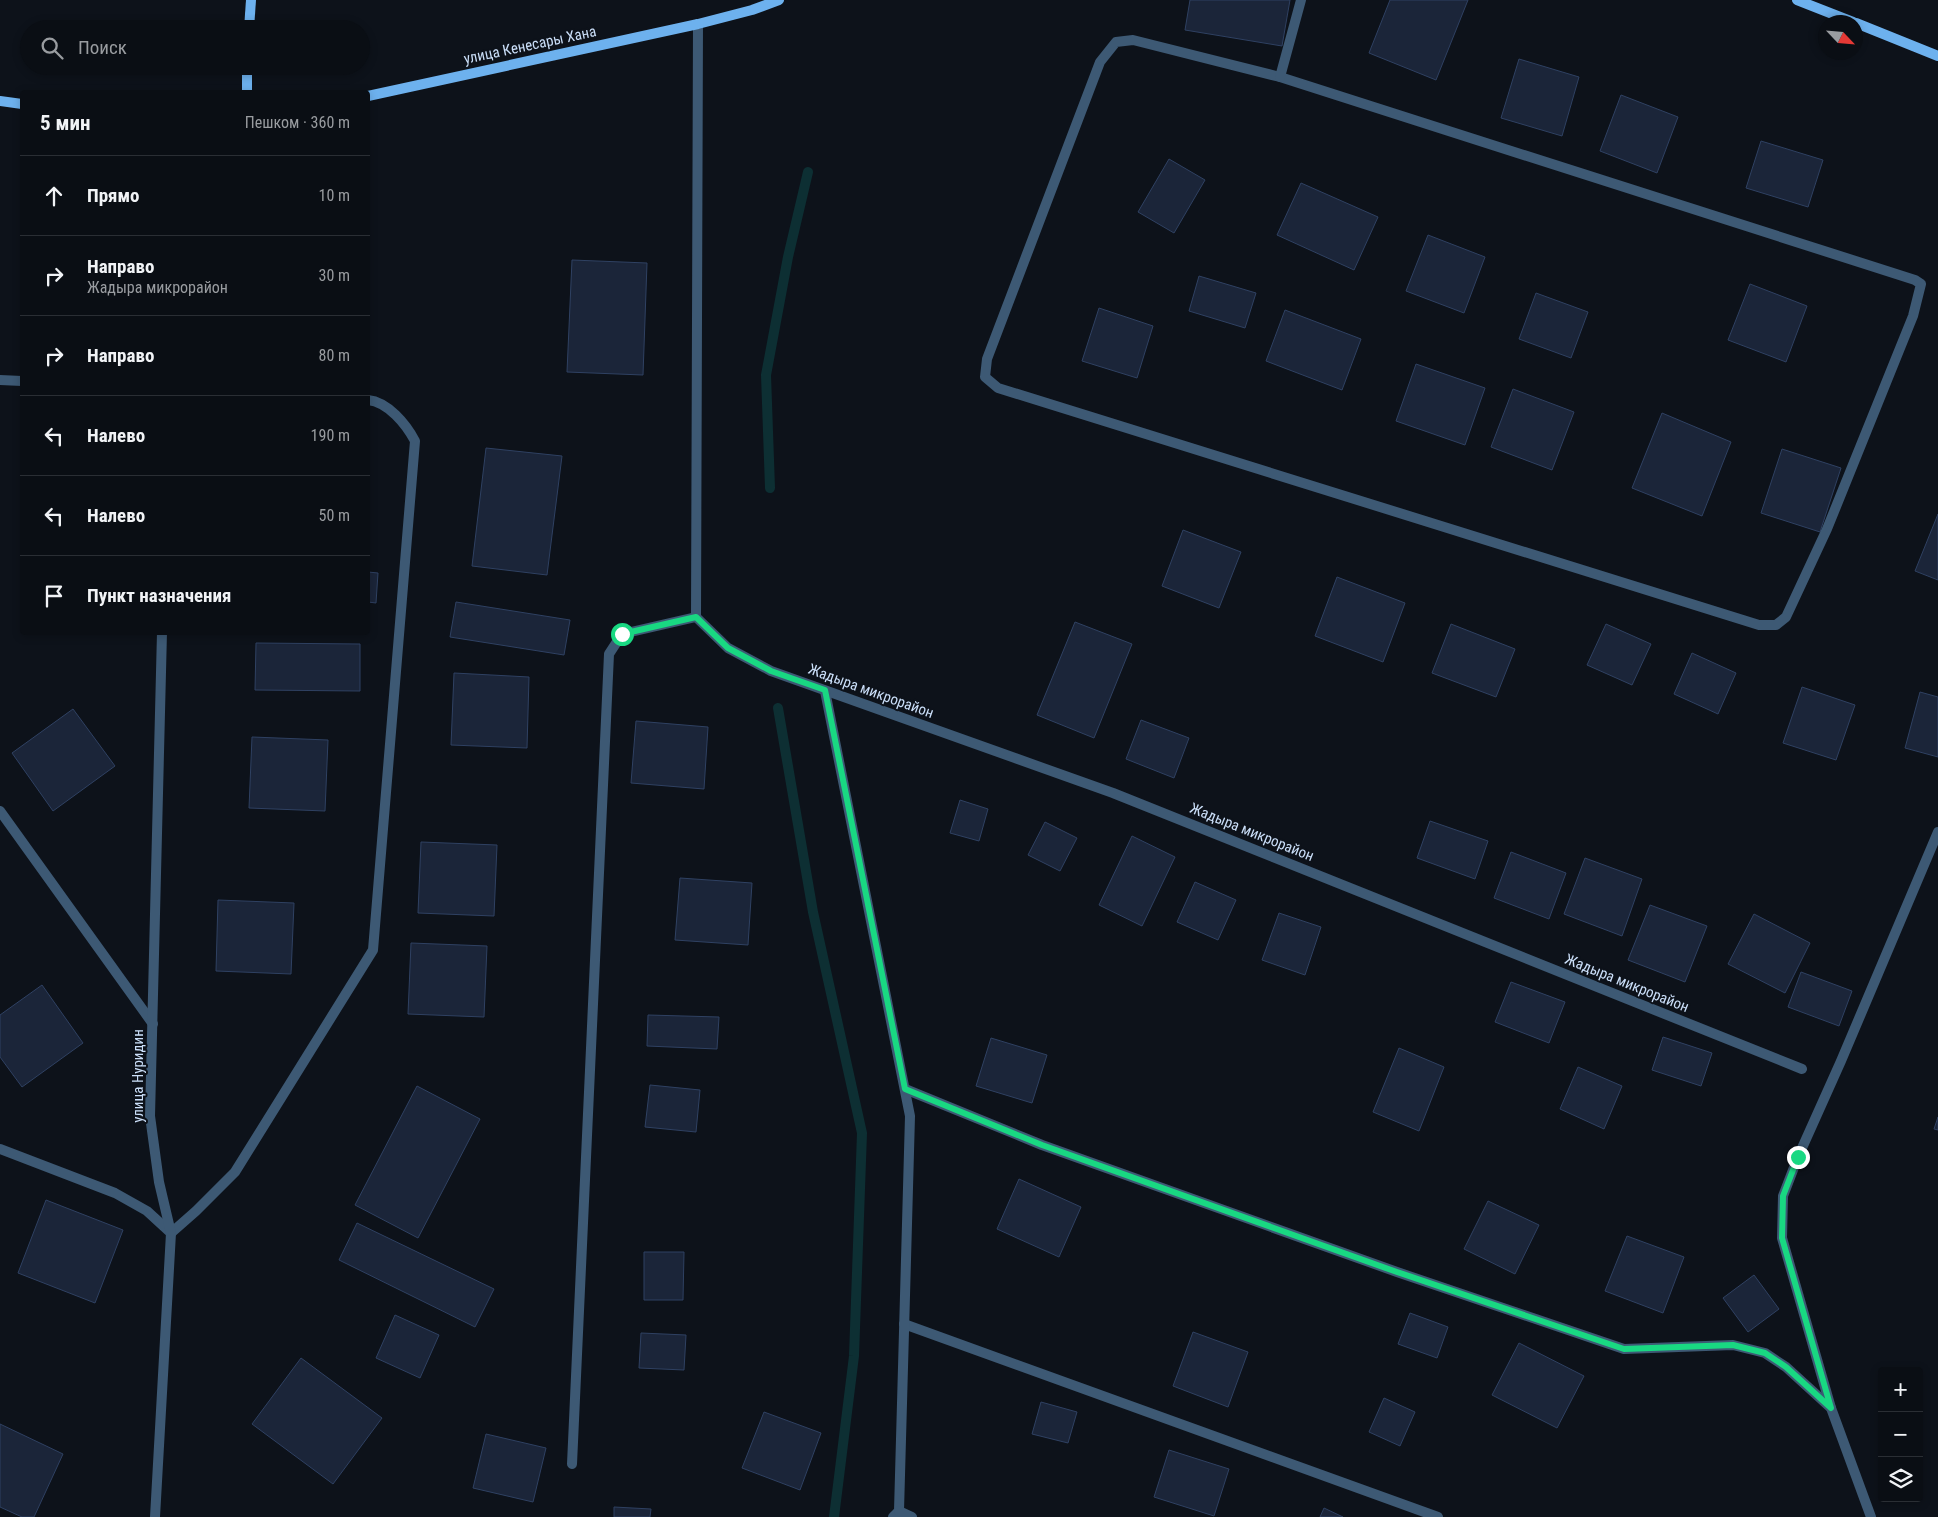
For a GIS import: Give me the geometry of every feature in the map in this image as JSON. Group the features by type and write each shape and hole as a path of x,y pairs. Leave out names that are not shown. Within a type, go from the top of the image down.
{"street":[{"path":"250,20 251,0"},
{"name":"улица Кенесары Хана","path":"370,96 698,24 752,10 780,0"},
{"path":"1280,77 1301,0"},
{"path":"1797,0 1834,15"},
{"path":"572,1464 608,654 622,634 696,617 698,24"},
{"path":"1863,27 1938,56"},
{"path":"1133,40 1280,77 1915,280 1921,284 1912,316 1830,521 1786,617 1776,625 1759,625 998,388 985,377 987,359 1100,62 1116,42 1133,40"},
{"path":"247,75 247,90"},
{"path":"0,101 20,104"},
{"path":"0,380 20,382"},
{"path":"0,1149 115,1193 147,1210 170,1232 196,1211 235,1172 373,950 415,441 406,423 376,401 370,400"},
{"name":"Жадыра микрорайон","path":"696,617 728,648 771,671 1113,792 1802,1069"},
{"name":"улица Нуридин","path":"155,1517 170,1232 159,1182 150,1116 162,635"},
{"path":"825,690 910,1116 896,1514 912,1517"},
{"path":"0,811 153,1024"},
{"path":"1871,1517 1831,1408 1782,1238 1783,1196 1938,832"},
{"path":"905,1089 1042,1145 1397,1272 1624,1349 1733,1345 1765,1353 1786,1367 1831,1408"},
{"path":"904,1324 1438,1517"}],"building":[{"path":"1190,0 1290,0 1282,46 1185,30"},
{"path":"1390,0 1468,0 1436,80 1369,53"},
{"path":"1519,59 1579,77 1562,136 1501,118"},
{"path":"1621,95 1678,117 1657,173 1600,151"},
{"path":"1761,141 1823,160 1808,207 1746,188"},
{"path":"1169,159 1205,180 1174,233 1138,212"},
{"path":"1301,183 1378,217 1354,270 1277,235"},
{"path":"1428,235 1485,257 1464,313 1406,291"},
{"path":"572,260 647,263 643,375 567,372"},
{"path":"1199,276 1256,293 1245,328 1189,311"},
{"path":"1750,284 1807,306 1786,362 1728,340"},
{"path":"1536,293 1588,312 1571,358 1519,339"},
{"path":"1099,308 1153,326 1137,378 1082,361"},
{"path":"1285,310 1361,339 1342,390 1266,361"},
{"path":"1416,364 1485,388 1465,445 1396,421"},
{"path":"1513,389 1574,412 1552,470 1491,447"},
{"path":"1662,413 1731,442 1702,516 1632,488"},
{"path":"486,448 562,456 547,575 472,566"},
{"path":"1782,449 1841,468 1820,532 1761,513"},
{"path":"1938,514 1938,580 1915,571"},
{"path":"1183,530 1241,552 1219,608 1162,586"},
{"path":"370,572 378,573 376,603 370,602"},
{"path":"1337,577 1405,603 1383,662 1315,636"},
{"path":"456,602 570,620 564,655 450,637"},
{"path":"1075,622 1132,644 1094,738 1037,715"},
{"path":"1451,624 1515,649 1496,697 1432,673"},
{"path":"1606,624 1651,644 1632,685 1587,665"},
{"path":"256,643 360,644 360,691 255,690"},
{"path":"1692,653 1736,673 1718,714 1674,694"},
{"path":"454,673 529,677 527,748 451,745"},
{"path":"1802,687 1855,705 1836,760 1783,743"},
{"path":"1920,692 1938,697 1938,757 1905,748"},
{"path":"73,709 115,766 53,811 12,753"},
{"path":"1141,720 1189,738 1174,778 1126,759"},
{"path":"636,721 708,727 704,789 631,783"},
{"path":"252,737 328,740 325,811 249,808"},
{"path":"960,800 988,809 979,841 950,833"},
{"path":"1430,821 1488,841 1475,879 1417,858"},
{"path":"1045,822 1077,838 1060,871 1028,855"},
{"path":"1132,836 1175,857 1142,926 1099,905"},
{"path":"421,842 497,845 494,916 418,913"},
{"path":"1511,852 1566,873 1549,919 1494,898"},
{"path":"1585,858 1642,879 1622,936 1564,914"},
{"path":"680,878 752,883 748,945 675,940"},
{"path":"1195,882 1236,900 1218,940 1177,922"},
{"path":"218,900 294,903 291,974 216,971"},
{"path":"1650,905 1707,926 1685,982 1628,960"},
{"path":"1279,913 1321,927 1305,975 1262,960"},
{"path":"1754,914 1810,943 1785,993 1728,964"},
{"path":"411,943 487,946 484,1017 408,1014"},
{"path":"1801,972 1852,991 1839,1026 1788,1007"},
{"path":"1511,982 1565,1002 1549,1043 1495,1022"},
{"path":"42,985 83,1043 22,1087 0,1057 0,1015"},
{"path":"648,1015 719,1017 717,1049 647,1046"},
{"path":"1663,1037 1712,1053 1701,1086 1652,1070"},
{"path":"991,1038 1047,1055 1032,1103 976,1086"},
{"path":"1399,1048 1444,1067 1419,1131 1373,1112"},
{"path":"1578,1067 1622,1086 1604,1129 1560,1109"},
{"path":"650,1085 700,1090 696,1132 645,1127"},
{"path":"417,1086 480,1119 418,1238 355,1205"},
{"path":"1938,1117 1938,1130 1934,1129"},
{"path":"1019,1179 1081,1207 1059,1257 997,1229"},
{"path":"46,1200 123,1230 95,1303 18,1273"},
{"path":"1488,1201 1539,1225 1515,1274 1464,1249"},
{"path":"357,1223 494,1289 475,1327 339,1260"},
{"path":"1627,1236 1684,1257 1663,1313 1605,1291"},
{"path":"644,1252 684,1252 683,1300 644,1300"},
{"path":"1754,1275 1779,1309 1748,1332 1723,1298"},
{"path":"1410,1313 1448,1327 1437,1358 1398,1344"},
{"path":"395,1315 439,1335 420,1378 376,1358"},
{"path":"1193,1332 1248,1352 1228,1407 1173,1386"},
{"path":"641,1333 686,1335 684,1370 639,1368"},
{"path":"1519,1343 1584,1376 1557,1428 1492,1395"},
{"path":"301,1358 382,1418 333,1484 252,1424"},
{"path":"1384,1398 1415,1412 1400,1446 1369,1432"},
{"path":"1041,1402 1077,1412 1068,1443 1032,1434"},
{"path":"764,1412 821,1433 800,1490 742,1468"},
{"path":"0,1424 63,1454 34,1517 22,1517 0,1507"},
{"path":"486,1434 546,1448 533,1502 473,1488"},
{"path":"1169,1450 1229,1469 1214,1516 1154,1497"},
{"path":"614,1507 651,1509 650,1517 614,1517"},
{"path":"1324,1508 1343,1517 1320,1517"}],"waterway":[{"path":"770,488 766,375 788,257 808,172"},
{"path":"778,708 813,912 862,1133 854,1356 834,1517"}],"route":[{"path":"622,634 696,617 728,648 771,671 825,690 905,1089 1042,1145 1397,1272 1624,1349 1733,1345 1765,1353 1786,1367 1831,1408 1782,1238 1783,1196 1798,1157"}]}
